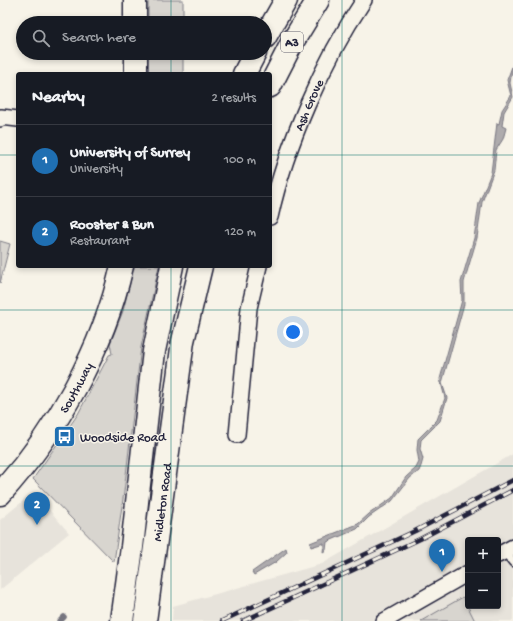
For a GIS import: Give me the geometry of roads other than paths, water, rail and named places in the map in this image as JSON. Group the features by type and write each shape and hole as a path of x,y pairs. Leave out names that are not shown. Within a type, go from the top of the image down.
{"main road":[{"path":"135,0 135,16"},
{"name":"A3","path":"272,25 286,0"},
{"name":"A3","path":"272,82 293,41 318,0"},
{"path":"136,60 136,72"},
{"path":"245,72 251,60"},
{"name":"Southway","path":"0,494 43,440 79,380 107,318 121,268"},
{"name":"Midleton Road","path":"122,621 127,590 154,351 172,268"},
{"name":"Midleton Road","path":"145,621 151,587 183,341 201,268"}],"street":[{"name":"Ash Grove","path":"272,208 275,194 301,120 346,26 364,0"},
{"path":"0,117 16,119"},
{"path":"237,435 250,308 259,268"},
{"path":"384,621 465,575"}],"waterway":[{"path":"60,621 64,617"}],"railway":[{"path":"222,621 415,531 513,480"},
{"path":"243,621 420,539 513,490"}],"place":[{"name":"Woodside Road","path":"64,436"},
{"name":"Rooster & Bun","path":"37,525"},
{"name":"University of Surrey","path":"442,572"}]}
